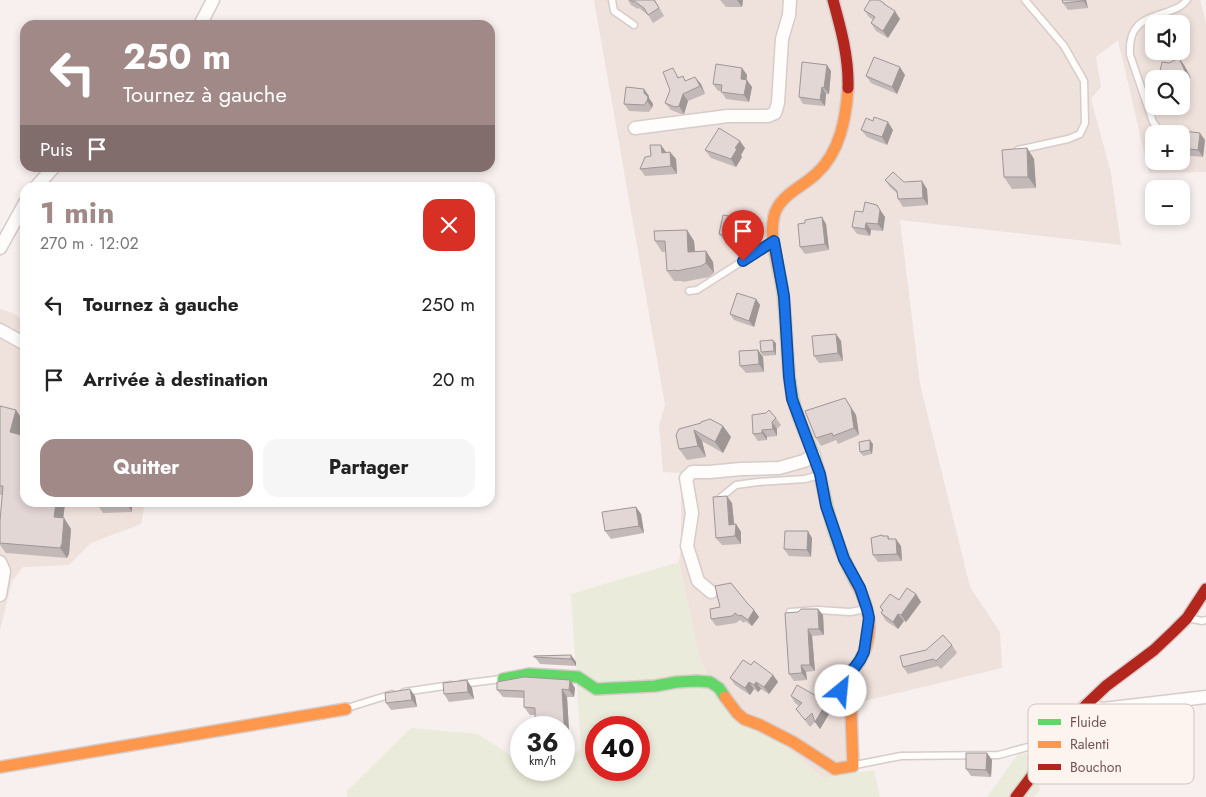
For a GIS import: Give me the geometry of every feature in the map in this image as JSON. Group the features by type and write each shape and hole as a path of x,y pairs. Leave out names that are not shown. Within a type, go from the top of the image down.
{"street":[{"path":"203,20 213,0"},
{"path":"634,128 728,116 768,116 775,113 778,103 782,39 789,15 790,0"},
{"path":"503,679 529,674 578,677 596,690 655,686 677,682 710,682 720,688 737,713 744,719 760,725 792,742 835,769 853,766 851,713 839,686 841,681 855,667 864,652 869,618 860,588 844,559 826,506 814,455 792,399 784,296 772,222 780,204 818,173 834,151 840,138 846,110 848,70 833,0"},
{"path":"41,182 50,172"},
{"path":"0,248 20,212"},
{"path":"0,330 20,341"},
{"path":"711,592 698,581 687,546 692,513 686,478 692,472 779,468 804,461 814,455"},
{"path":"0,595 4,571 1,565"},
{"path":"1087,704 1106,686 1154,650 1174,632 1187,618 1206,589"},
{"path":"1145,704 1206,697"},
{"path":"0,766 346,709"},
{"path":"1016,797 1028,781"}],"lane":[{"path":"612,0 614,11 634,25"},
{"path":"1014,151 1068,139 1080,134 1085,123 1084,81 1064,46 1025,0"},
{"path":"1155,125 1130,55 1129,45 1137,26 1143,21 1179,7 1187,0"},
{"path":"689,291 697,290 774,241"},
{"path":"720,498 736,485 805,479 820,474"},
{"path":"790,612 818,610 850,612 867,609"},
{"path":"1187,618 1206,620"},
{"path":"346,709 370,700 396,694 503,679"},
{"path":"853,766 901,756 998,754 1028,748"}],"shaded area":[{"path":"594,0 1200,0 1206,23 1206,172 1149,173 1148,170 1190,170 1190,125 1145,125 1145,156 1118,40 1096,57 1101,87 1091,99 1111,173 1121,245 900,220 920,384 970,587 1000,632 1002,668 860,702 855,773 823,778 710,682 699,656 679,562 681,548 681,473 663,472 659,425 665,405"},
{"path":"0,309 13,313 20,318 20,507 144,507 141,524 91,543 69,565 23,567 12,581 0,630"}],"green space":[{"path":"679,562 699,656 710,682 823,778 874,770 880,797 347,797 347,791 411,728 478,734 510,755 510,781 575,781 575,753 581,749 571,594"},
{"path":"1018,754 1028,754 1028,784 1039,784 1040,790 1034,797 987,797"}],"building":[{"path":"630,0 654,0 659,8 648,15 644,8"},
{"path":"870,0 879,0 895,11 883,31 871,23 875,17 864,10"},
{"path":"1062,0 1083,0 1083,1 1063,3"},
{"path":"874,57 900,67 892,87 866,76"},
{"path":"1180,60 1185,70 1160,70 1162,62 1169,63"},
{"path":"802,62 827,65 824,88 822,87 820,100 799,97"},
{"path":"716,64 742,68 741,79 747,80 744,95 721,92 722,85 713,84"},
{"path":"673,68 678,78 683,76 685,81 695,77 700,86 683,94 679,106 675,107 665,103 670,90 663,72"},
{"path":"626,87 644,89 644,93 648,97 644,105 624,104"},
{"path":"874,117 888,122 882,137 861,130 866,118 873,121"},
{"path":"719,128 740,141 731,159 705,150"},
{"path":"1190,132 1200,133 1198,150 1190,149"},
{"path":"650,145 661,145 662,153 670,152 671,166 640,169 645,157 651,156"},
{"path":"1027,148 1028,177 1004,177 1002,150"},
{"path":"893,172 904,182 922,181 923,198 898,199 897,191 885,180"},
{"path":"865,202 877,205 880,210 878,224 866,223 865,229 852,227 855,211 863,212"},
{"path":"723,215 735,217 734,222 747,225 745,239 719,234"},
{"path":"822,217 825,244 800,247 798,224 805,223 805,220"},
{"path":"687,230 688,252 706,251 706,263 701,266 667,271 665,241 655,241 654,231"},
{"path":"737,293 756,299 749,321 730,314"},
{"path":"836,334 838,353 814,356 812,336"},
{"path":"773,340 774,351 761,352 760,341"},
{"path":"758,350 759,364 740,366 739,351"},
{"path":"845,398 851,408 854,428 833,436 832,433 816,438 805,411"},
{"path":"0,406 16,410 10,432 20,435 20,507 55,507 54,517 64,518 60,548 0,543 3,486 0,486"},
{"path":"769,410 776,418 772,422 773,429 762,430 762,433 753,434 752,415 766,413"},
{"path":"710,419 723,426 715,442 694,430 698,446 679,449 676,435 679,429"},
{"path":"870,440 870,450 860,452 859,442"},
{"path":"727,496 729,525 736,524 735,536 716,538 713,497"},
{"path":"636,507 639,526 605,531 602,512"},
{"path":"785,531 808,531 807,550 784,549"},
{"path":"882,535 888,536 888,539 896,539 897,554 873,555 871,538"},
{"path":"731,583 754,610 748,620 735,613 732,616 711,619 710,609 720,607 715,586"},
{"path":"907,588 916,594 901,615 898,614 893,622 881,613 883,610 880,607 890,594 899,600"},
{"path":"801,609 818,609 819,629 808,629 810,665 801,665 802,673 789,674 785,613 798,612"},
{"path":"943,635 952,645 936,661 933,659 903,667 900,656 926,650"},
{"path":"571,655 571,659 534,657 534,656"},
{"path":"743,660 751,665 754,661 773,675 764,687 756,682 754,685 749,682 745,688 730,678"},
{"path":"524,677 570,680 569,690 562,689 564,716 535,716 535,708 524,707 524,691 497,690 497,682"},
{"path":"467,680 468,692 444,694 443,683"},
{"path":"797,685 827,702 815,722 812,713 805,720 796,709 802,703 791,696"},
{"path":"410,689 412,700 386,703 385,693"},
{"path":"966,753 987,753 986,770 966,769"}],"traffic: fast":[{"path":"781,281 785,309 788,366 794,403 818,468 831,523 855,581"},
{"path":"503,679 529,674 578,677 596,689 655,686 677,682 710,682 719,688 725,697"}],"traffic: slow":[{"path":"781,281 772,232 774,216 781,202 817,173 831,155 843,123 848,88"},
{"path":"725,697 744,719 793,742 835,769 853,766 851,713 839,685 859,662 868,641 869,621 867,610 855,581"},
{"path":"0,767 346,709"}],"traffic: jam":[{"path":"833,0 846,55 848,88"},
{"path":"1087,704 1106,686 1154,650 1174,631 1187,618 1206,589"},
{"path":"1016,797 1028,781"}],"route":[{"path":"743,261 774,241 784,296 792,399 814,455 826,506 844,559 860,588 867,609 869,618 864,652 855,667 841,681 839,686 841,691"}]}
